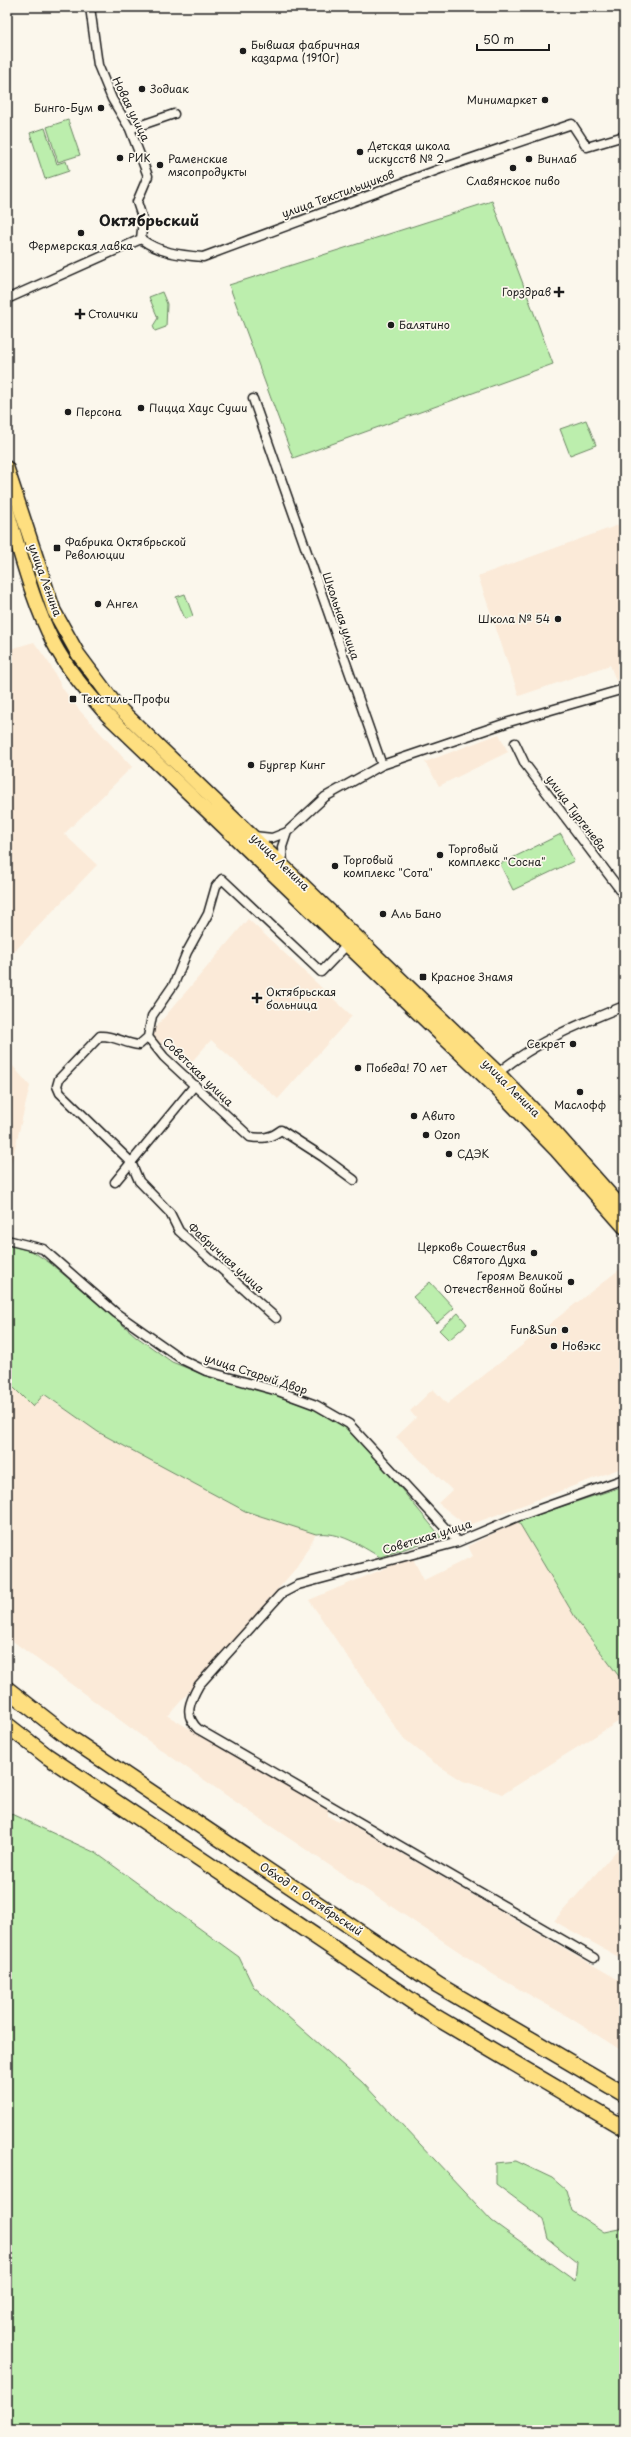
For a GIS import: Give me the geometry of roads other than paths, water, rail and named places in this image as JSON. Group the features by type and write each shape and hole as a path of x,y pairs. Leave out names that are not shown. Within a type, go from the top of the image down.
{"highway":[{"name":"Обход п. Октябрьский","path":"7,1690 67,1736 438,1985 624,2094"},
{"path":"7,1725 47,1756 434,2016 624,2128"}],"main road":[{"name":"улица Ленина","path":"7,468 51,602 78,654 116,704 252,836 283,864 498,1074 554,1131 624,1210"},
{"name":"улица Ленина","path":"7,510 42,616 62,657 83,688 112,720 348,944 494,1087 556,1150 624,1227"}],"street":[{"name":"Новая улица","path":"90,7 98,65 112,99 130,129 148,176 137,202 143,220 141,239"},
{"path":"130,129 174,114"},
{"name":"улица Текстильщиков","path":"141,239 153,248 175,255 203,257 440,168 572,124 587,147 624,136"},
{"path":"7,299 141,239"},
{"name":"Школьная улица","path":"253,399 382,765"},
{"path":"252,836 272,838 287,832 325,798 382,765 509,722 624,688"},
{"name":"улица Тургенева","path":"515,743 529,768 624,895"},
{"path":"283,864 282,847 287,832"},
{"name":"Советская улица","path":"348,944 321,972 222,879 216,886 208,914 187,952 174,984 152,1016 148,1037 164,1057 250,1137 261,1139 274,1135 281,1130 323,1157 354,1180"},
{"path":"498,1074 544,1041 572,1026 624,1006"},
{"name":"Фабричная улица","path":"148,1037 139,1045 129,1044 108,1035 100,1036 59,1079 57,1086 60,1093 131,1162 139,1181 170,1213 179,1231 276,1318"},
{"path":"115,1182 195,1085"},
{"name":"улица Старый Двор","path":"7,1240 43,1249 116,1313 183,1360 206,1371 278,1392 316,1406 339,1418 362,1438 458,1542"},
{"name":"Советская улица","path":"594,1958 204,1732 192,1723 189,1710 191,1699 199,1685 281,1594 298,1585 458,1542 517,1517 624,1479"}],"place":[{"name":"Бывшая фабричная казарма (1910г)","path":"243,51"},
{"name":"Зодиак","path":"142,89"},
{"name":"Минимаркет","path":"545,100"},
{"name":"Бинго-Бум","path":"101,108"},
{"name":"Детская школа искусств № 2","path":"360,152"},
{"name":"РИК","path":"120,158"},
{"name":"Винлаб","path":"529,159"},
{"name":"Раменские мясопродукты","path":"160,165"},
{"name":"Славянское пиво","path":"513,168"},
{"name":"Фермерская лавка","path":"81,233"},
{"name":"Горздрав","path":"559,292"},
{"name":"Столички","path":"80,314"},
{"name":"Балятино","path":"391,325"},
{"name":"Пицца Хаус Суши","path":"141,408"},
{"name":"Персона","path":"68,412"},
{"name":"Фабрика Октябрьской Революции","path":"57,548"},
{"name":"Ангел","path":"98,604"},
{"name":"Школа № 54","path":"558,619"},
{"name":"Текстиль-Профи","path":"73,699"},
{"name":"Бургер Кинг","path":"251,765"},
{"name":"Торговый комплекс \"Сосна\"","path":"440,855"},
{"name":"Торговый комплекс \"Сота\"","path":"335,866"},
{"name":"Аль Бано","path":"383,914"},
{"name":"Красное Знамя","path":"423,977"},
{"name":"Октябрьская больница","path":"257,998"},
{"name":"Секрет","path":"573,1044"},
{"name":"Победа! 70 лет","path":"358,1068"},
{"name":"Маслофф","path":"580,1092"},
{"name":"Авито","path":"414,1116"},
{"name":"Ozon","path":"426,1135"},
{"name":"СДЭК","path":"449,1154"},
{"name":"Церковь Сошествия Святого Духа","path":"534,1253"},
{"name":"Героям Великой Отечественной войны","path":"571,1282"},
{"name":"Fun&Sun","path":"565,1330"},
{"name":"Новэкс","path":"554,1346"}],"district":[{"name":"Октябрьский","path":"149,221"}]}
